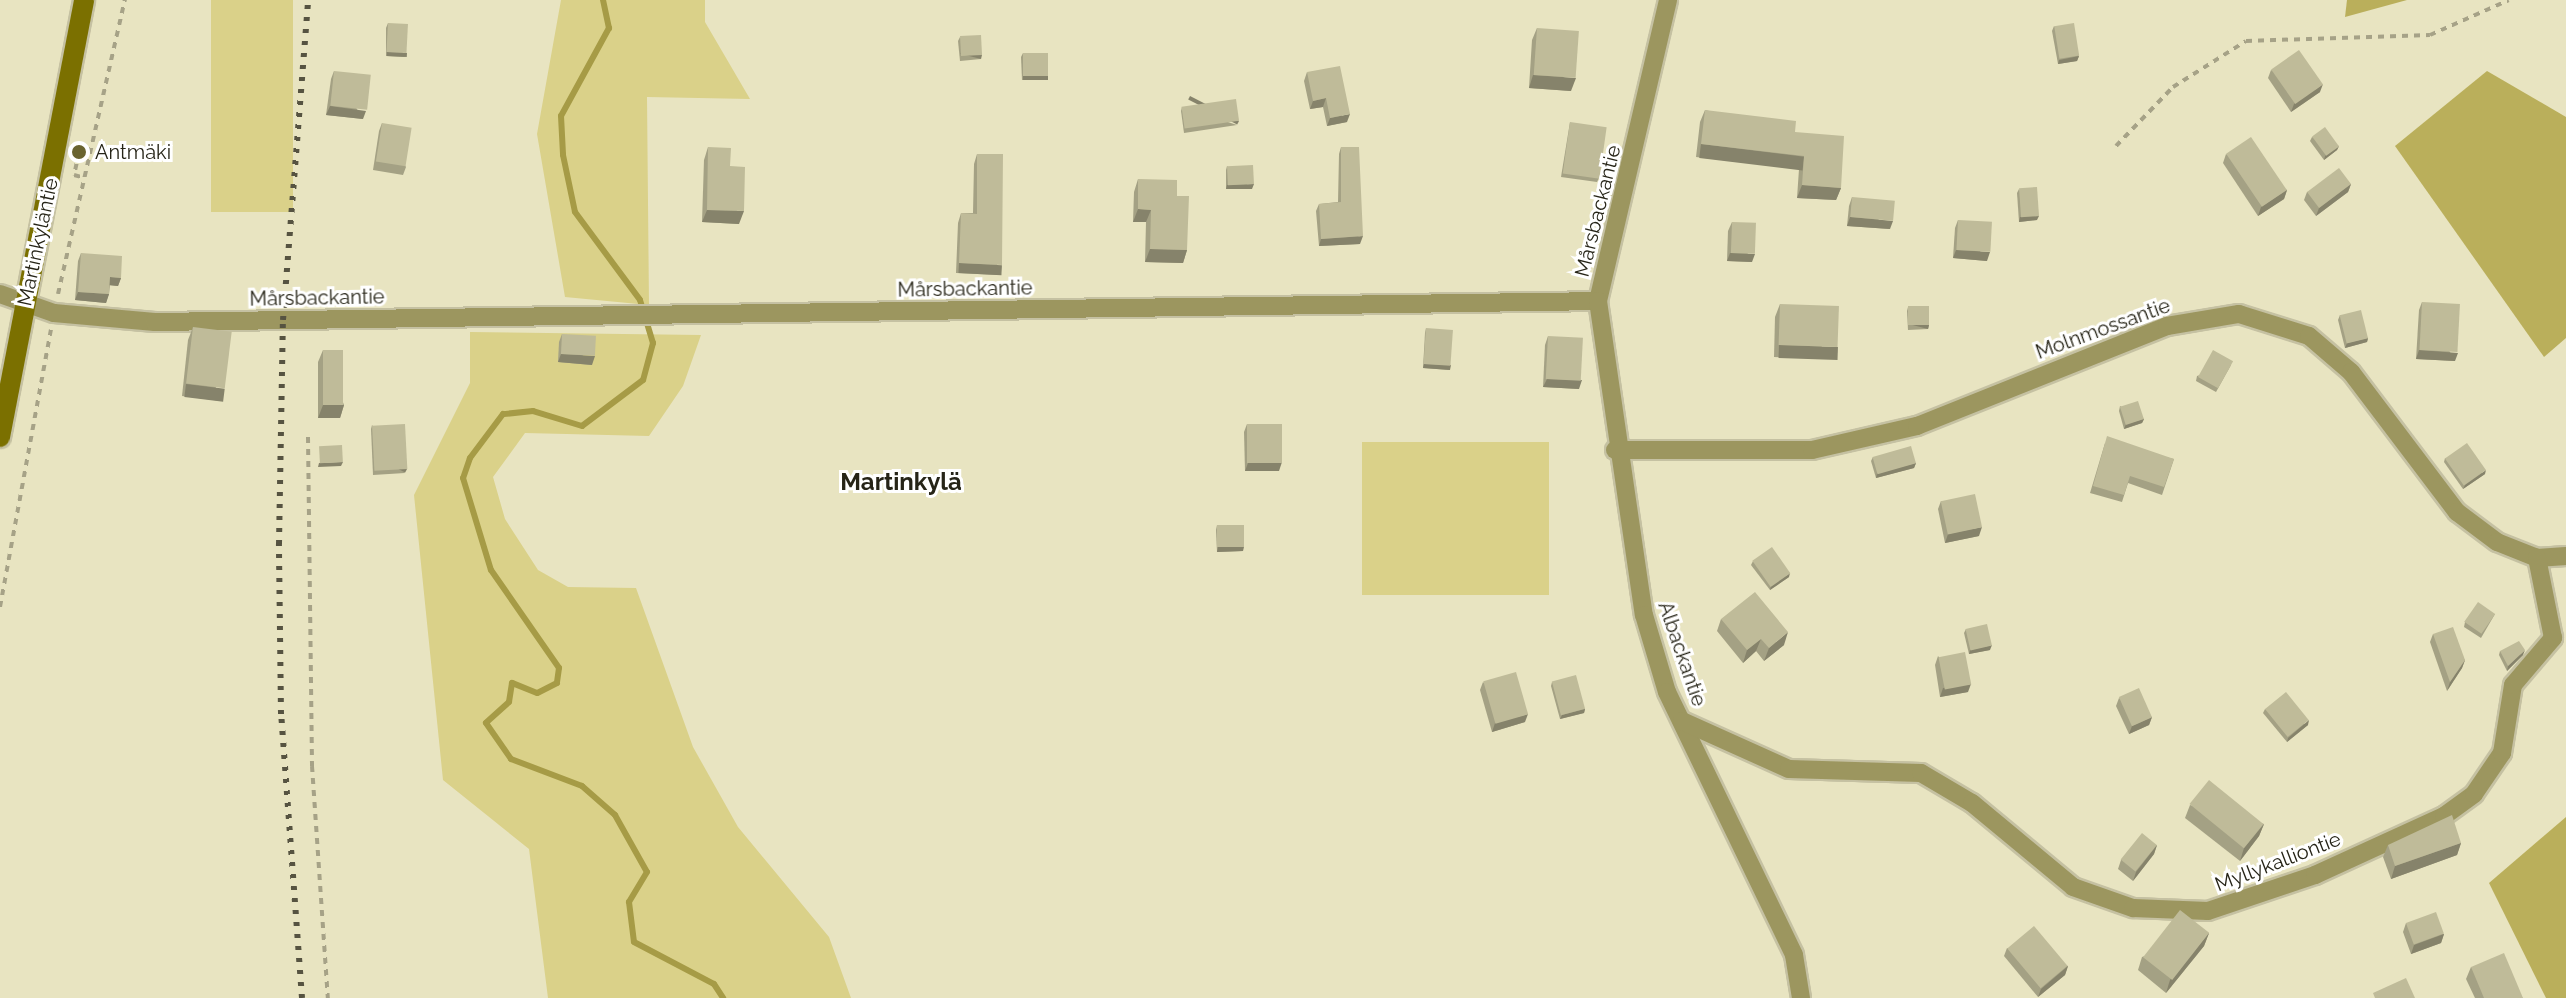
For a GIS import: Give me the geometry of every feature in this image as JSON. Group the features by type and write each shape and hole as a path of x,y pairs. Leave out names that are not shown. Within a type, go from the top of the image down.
{"street":[{"name":"Martinkyläntie","path":"0,437 84,0"},
{"name":"Mårsbackantie","path":"26,303 54,313 155,322 1598,301 1668,0"},
{"path":"0,294 26,303"},
{"name":"Albackantie","path":"1598,301 1615,450 1644,615 1682,721 1794,955 1801,998"},
{"name":"Molnmossantie","path":"1615,450 1812,450 1917,426 2167,326 2239,314 2309,336 2351,372 2457,512 2497,542 2537,558 2566,556"},
{"name":"Myllykalliontie","path":"1682,721 1789,769 1921,773 1972,803 2073,887 2133,908 2208,911 2315,875 2444,816 2474,794 2502,753 2513,685 2553,638 2537,558"}],"path":[{"path":"2116,146 2173,87 2246,41 2430,35 2509,0"},
{"path":"79,152 74,175 85,178"},
{"path":"308,437 312,766 328,998"}],"shaded area":[{"path":"211,0 293,0 293,212 211,212"},
{"path":"561,0 705,0 705,22 750,99 647,97 649,305 565,297 537,134"},
{"path":"2347,0 2407,0 2345,17"},
{"path":"2487,71 2566,117 2566,338 2544,357 2395,146"},
{"path":"470,332 701,335 683,386 649,436 525,433 493,477 505,519 538,570 568,587 636,588 693,747 738,827 829,937 851,998 548,998 529,849 443,780 414,495 470,383"},
{"path":"1362,442 1549,442 1549,595 1362,595"},
{"path":"2566,817 2566,998 2546,998 2489,883"}],"building":[{"path":"388,23 408,24 406,53 386,52"},
{"path":"2074,23 2079,56 2059,59 2054,26"},
{"path":"1537,28 1579,31 1576,78 1534,75"},
{"path":"981,35 982,55 961,56 960,36"},
{"path":"2299,50 2323,84 2295,104 2271,70"},
{"path":"1023,53 1048,53 1048,76 1023,76"},
{"path":"1340,66 1350,114 1330,118 1326,98 1313,101 1307,72"},
{"path":"334,71 371,75 367,110 330,106"},
{"path":"1236,99 1239,121 1185,128 1182,107"},
{"path":"1705,110 1796,121 1795,132 1844,136 1841,188 1802,185 1804,156 1701,144"},
{"path":"1570,122 1607,127 1599,179 1563,173"},
{"path":"382,123 412,128 406,166 376,162"},
{"path":"2325,127 2339,146 2326,156 2312,136"},
{"path":"2251,137 2287,190 2262,207 2226,154"},
{"path":"708,147 731,148 730,166 745,167 744,211 707,210"},
{"path":"1341,147 1359,147 1363,236 1321,239 1319,204 1341,202"},
{"path":"977,154 1003,154 1002,265 959,263 961,213 977,214"},
{"path":"1253,165 1254,184 1228,185 1227,166"},
{"path":"2339,168 2351,184 2319,208 2307,192"},
{"path":"1138,179 1177,180 1177,196 1189,196 1187,250 1150,249 1151,210 1138,209"},
{"path":"2037,187 2039,216 2021,217 2019,188"},
{"path":"1852,197 1895,201 1893,221 1850,217"},
{"path":"1958,220 1992,222 1990,252 1956,250"},
{"path":"1732,222 1756,223 1755,254 1731,253"},
{"path":"81,253 122,256 121,278 110,277 109,294 78,292"},
{"path":"2422,302 2460,304 2457,352 2419,350"},
{"path":"1780,304 1839,306 1838,347 1779,345"},
{"path":"1908,306 1929,306 1929,325 1908,325"},
{"path":"2361,310 2368,338 2347,343 2340,315"},
{"path":"193,327 232,332 225,388 186,384"},
{"path":"1426,328 1453,330 1450,366 1423,364"},
{"path":"562,334 596,336 595,356 561,354"},
{"path":"1548,336 1583,338 1581,381 1546,379"},
{"path":"323,350 343,350 343,405 323,405"},
{"path":"2213,350 2233,361 2218,388 2198,377"},
{"path":"2138,401 2144,419 2126,425 2120,407"},
{"path":"405,424 407,469 374,471 372,426"},
{"path":"1247,424 1282,424 1282,463 1247,463"},
{"path":"2107,436 2174,459 2164,487 2130,476 2124,495 2093,486"},
{"path":"2467,443 2486,470 2464,486 2445,458"},
{"path":"342,445 343,462 320,463 319,446"},
{"path":"1911,446 1916,463 1878,474 1873,457"},
{"path":"1975,494 1982,527 1948,535 1941,501"},
{"path":"1217,525 1244,525 1244,547 1217,547"},
{"path":"1772,547 1790,573 1771,587 1752,561"},
{"path":"1755,592 1788,632 1769,648 1761,639 1747,650 1721,619"},
{"path":"2478,602 2495,614 2481,634 2464,622"},
{"path":"1987,624 1992,645 1971,650 1966,629"},
{"path":"2453,627 2465,660 2450,682 2433,634"},
{"path":"2519,641 2525,650 2508,666 2500,651"},
{"path":"1965,652 1971,684 1945,690 1938,657"},
{"path":"1516,672 1528,714 1495,724 1483,681"},
{"path":"1576,675 1585,709 1561,715 1552,681"},
{"path":"2139,688 2152,717 2132,726 2119,697"},
{"path":"2286,692 2309,720 2288,737 2265,709"},
{"path":"2209,780 2263,824 2244,848 2189,804"},
{"path":"2452,815 2461,843 2395,866 2388,845"},
{"path":"2142,833 2157,845 2135,871 2121,859"},
{"path":"2180,910 2209,933 2172,980 2143,957"},
{"path":"2436,912 2444,934 2414,945 2406,923"},
{"path":"2034,926 2067,966 2041,988 2007,948"},
{"path":"2504,953 2523,998 2484,998 2471,967"},
{"path":"2406,978 2415,998 2375,998 2373,993"}],"waterway":[{"path":"603,0 609,28 561,116 563,155 575,212 640,300 653,343 643,380 582,426 533,411 503,414 470,458 463,478 491,570 559,668 557,683 537,693 512,683 509,702 486,723 511,759 582,786 615,815 647,872 629,902 634,942 714,984 723,998"}],"railway":[{"path":"302,998 281,714 279,544 283,320 308,0"}],"place":[{"name":"Antmäki","path":"79,152"}],"district":[{"name":"Martinkylä","path":"901,482"}]}
